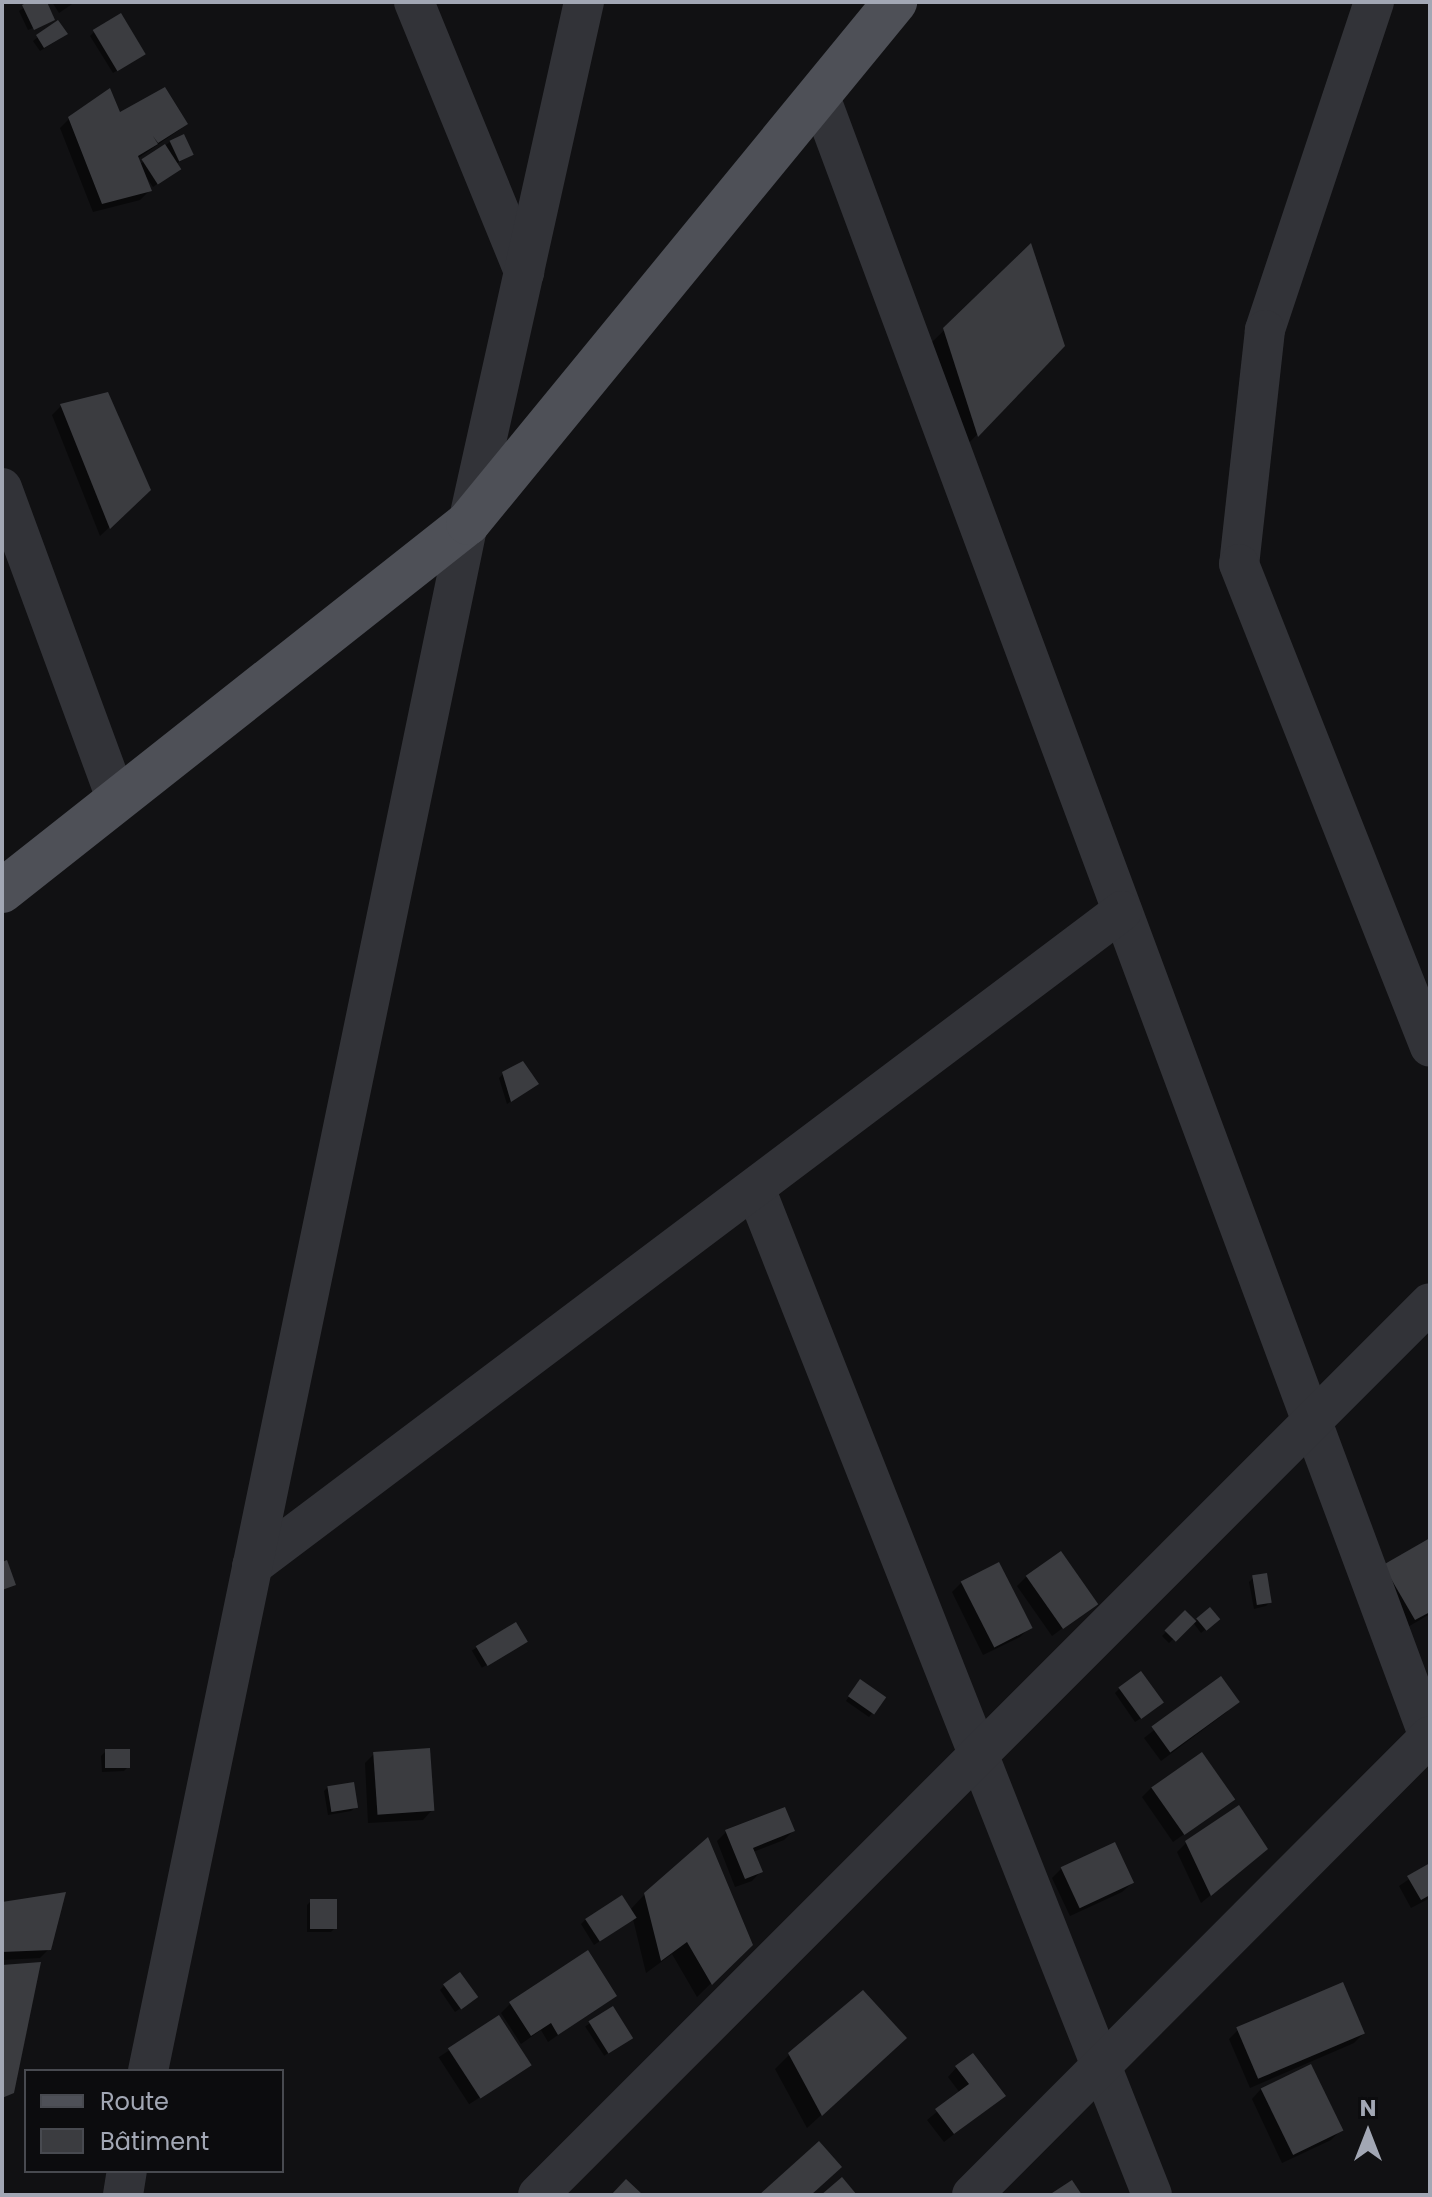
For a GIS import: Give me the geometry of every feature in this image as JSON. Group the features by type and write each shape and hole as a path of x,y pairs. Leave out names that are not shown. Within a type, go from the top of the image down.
{"main road":[{"path":"2,891 468,523 895,2"}],"street":[{"path":"414,2 524,272"},
{"path":"148,2069 468,523 584,2"},
{"path":"1374,2 1265,330 1239,564 1430,1047"},
{"path":"819,94 1429,1737 972,2195"},
{"path":"2,488 117,801"},
{"path":"252,1566 1122,911"},
{"path":"755,1188 1152,2195"},
{"path":"538,2195 1430,1303"},
{"path":"123,2195 127,2173"}],"building":[{"path":"47,2 55,20 34,30 22,5"},
{"path":"121,13 146,54 117,71 93,30"},
{"path":"58,20 68,34 44,48 36,35"},
{"path":"165,87 188,124 158,143 153,136 158,144 138,156 152,191 102,204 68,117 110,88 120,112"},
{"path":"184,134 194,155 179,162 169,141"},
{"path":"165,144 181,169 158,184 142,159"},
{"path":"1031,243 1065,346 978,437 943,328"},
{"path":"108,392 151,490 110,529 60,404"},
{"path":"523,1061 539,1084 511,1102 502,1072"},
{"path":"1430,1538 1430,1612 1415,1620 1383,1565"},
{"path":"1061,1551 1098,1604 1063,1629 1026,1576"},
{"path":"7,1560 16,1585 2,1590 2,1562"},
{"path":"999,1562 1033,1628 994,1647 961,1582"},
{"path":"1267,1573 1272,1603 1257,1605 1252,1575"},
{"path":"1210,1607 1220,1619 1206,1631 1196,1619"},
{"path":"1185,1610 1196,1621 1176,1642 1164,1631"},
{"path":"516,1622 528,1642 488,1666 476,1646"},
{"path":"1141,1671 1164,1703 1141,1719 1118,1687"},
{"path":"1221,1676 1240,1702 1170,1752 1151,1727"},
{"path":"860,1679 886,1697 874,1715 848,1696"},
{"path":"430,1748 434,1811 378,1815 373,1752"},
{"path":"105,1749 130,1749 130,1768 105,1768"},
{"path":"1202,1752 1235,1800 1184,1835 1151,1788"},
{"path":"354,1782 358,1808 331,1812 327,1786"},
{"path":"1239,1805 1268,1849 1211,1896 1185,1841"},
{"path":"785,1807 795,1831 753,1848 763,1872 745,1879 725,1830"},
{"path":"708,1837 753,1945 712,1985 687,1942 661,1961 644,1893"},
{"path":"1115,1842 1134,1883 1080,1908 1061,1867"},
{"path":"1430,1863 1430,1895 1421,1900 1407,1876"},
{"path":"66,1892 51,1950 2,1952 2,1902"},
{"path":"622,1895 637,1918 600,1942 585,1919"},
{"path":"310,1899 337,1899 337,1929 310,1929"},
{"path":"588,1950 617,1996 558,2035 551,2023 531,2036 509,2002"},
{"path":"41,1962 14,2093 2,2098 2,1965"},
{"path":"460,1972 478,1997 461,2009 443,1984"},
{"path":"1343,1982 1365,2034 1258,2079 1236,2027"},
{"path":"863,1990 907,2038 822,2116 788,2053"},
{"path":"613,2006 633,2038 609,2054 588,2021"},
{"path":"499,2015 532,2065 481,2099 448,2048"},
{"path":"973,2053 1006,2096 954,2134 935,2109 969,2084 955,2066"},
{"path":"1311,2064 1343,2131 1293,2155 1261,2089"},
{"path":"819,2141 842,2167 811,2195 759,2195"},
{"path":"842,2177 857,2195 821,2195"},
{"path":"626,2179 643,2195 611,2195"},
{"path":"1072,2180 1082,2195 1049,2195"}]}
